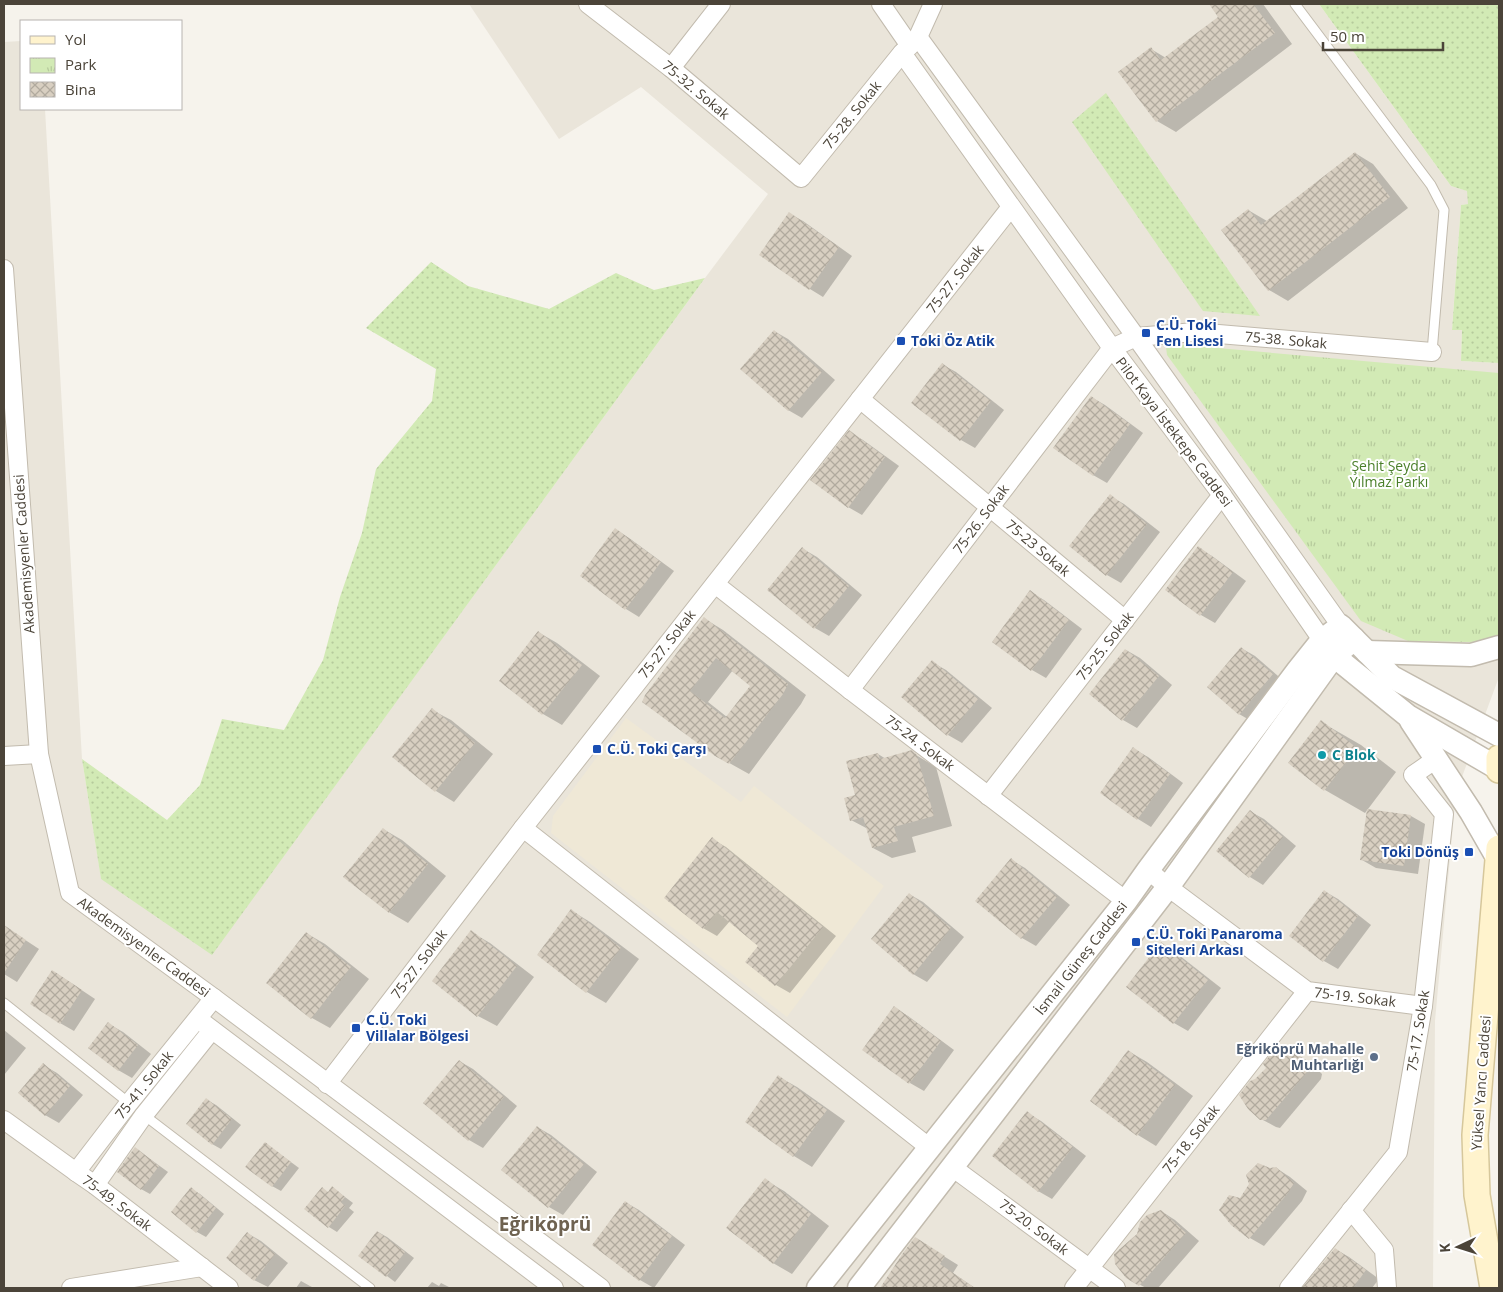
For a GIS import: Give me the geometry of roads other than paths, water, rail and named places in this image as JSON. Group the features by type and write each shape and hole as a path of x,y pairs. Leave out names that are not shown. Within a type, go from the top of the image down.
{"main road":[{"path":"1499,758 1499,770"},
{"name":"Yüksel Yancı Caddesi","path":"1493,1288 1477,1195 1474,1135 1499,853"}],"street":[{"name":"75-32. Sokak","path":"588,4 671,68 801,178"},
{"path":"671,68 721,4"},
{"name":"Pilot Kaya İstektepe Caddesi","path":"881,4 910,45 1136,337 1354,639 1392,677 1499,735"},
{"name":"75-28. Sokak","path":"801,178 910,45 933,4"},
{"name":"Pilot Kaya İstektepe Caddesi","path":"910,45 1011,207 1112,348 1222,495 1328,648 1408,716 1499,770"},
{"name":"75-27. Sokak","path":"327,1084 523,828 1011,207"},
{"name":"Akademisyenler Caddesi","path":"4,269 5,305 39,754 70,893 214,998 601,1288"},
{"name":"75-38. Sokak","path":"1112,348 1136,337 1195,332 1432,352"},
{"name":"75-26. Sokak","path":"850,690 1112,348"},
{"name":"75-23 Sokak","path":"860,399 1125,620"},
{"name":"75-25. Sokak","path":"988,796 1222,495"},
{"name":"75-24. Sokak","path":"715,584 1126,901"},
{"path":"1354,639 1471,656 1499,647"},
{"name":"İsmail Güneş Caddesi","path":"818,1288 1126,901 1298,670 1328,648 1354,639"},
{"name":"İsmail Güneş Caddesi","path":"860,1288 1168,887 1328,648"},
{"path":"1408,716 1499,853"},
{"path":"4,756 39,754"},
{"name":"75-17. Sokak","path":"1289,1288 1398,1152 1424,1006 1444,814 1413,775 1436,759"},
{"path":"523,828 930,1148"},
{"name":"75-19. Sokak","path":"1148,870 1307,991 1424,1006"},
{"name":"75-18. Sokak","path":"1074,1288 1307,991"},
{"name":"75-41. Sokak","path":"76,1172 214,998"},
{"name":"Akademisyenler Caddesi","path":"198,1019 554,1288"},
{"name":"75-41. Sokak","path":"95,1185 144,1114 212,1030"},
{"name":"75-49. Sokak","path":"4,1120 95,1185 229,1288"},
{"name":"75-20. Sokak","path":"952,1167 1116,1288"},
{"path":"1351,1210 1384,1250 1387,1288"},
{"path":"71,1288 202,1267"}],"lane":[{"path":"1295,4 1431,185 1444,210 1432,352"},
{"path":"4,1003 129,1104"},
{"path":"144,1114 370,1288"}],"place":[{"name":"C.Ü. Toki Fen Lisesi","path":"1146,333"},
{"name":"Toki Öz Atik","path":"901,341"},
{"name":"C.Ü. Toki Çarşı","path":"597,749"},
{"name":"C Blok","path":"1322,755"},
{"name":"Toki Dönüş","path":"1469,852"},
{"name":"C.Ü. Toki Panaroma Siteleri Arkası","path":"1136,942"},
{"name":"C.Ü. Toki Villalar Bölgesi","path":"356,1028"},
{"name":"Eğriköprü Mahalle Muhtarlığı","path":"1374,1057"}],"district":[{"name":"Eğriköprü","path":"545,1224"}],"park label":[{"name":"Şehit Şeyda Yılmaz Parkı","path":"1389,474"}]}
